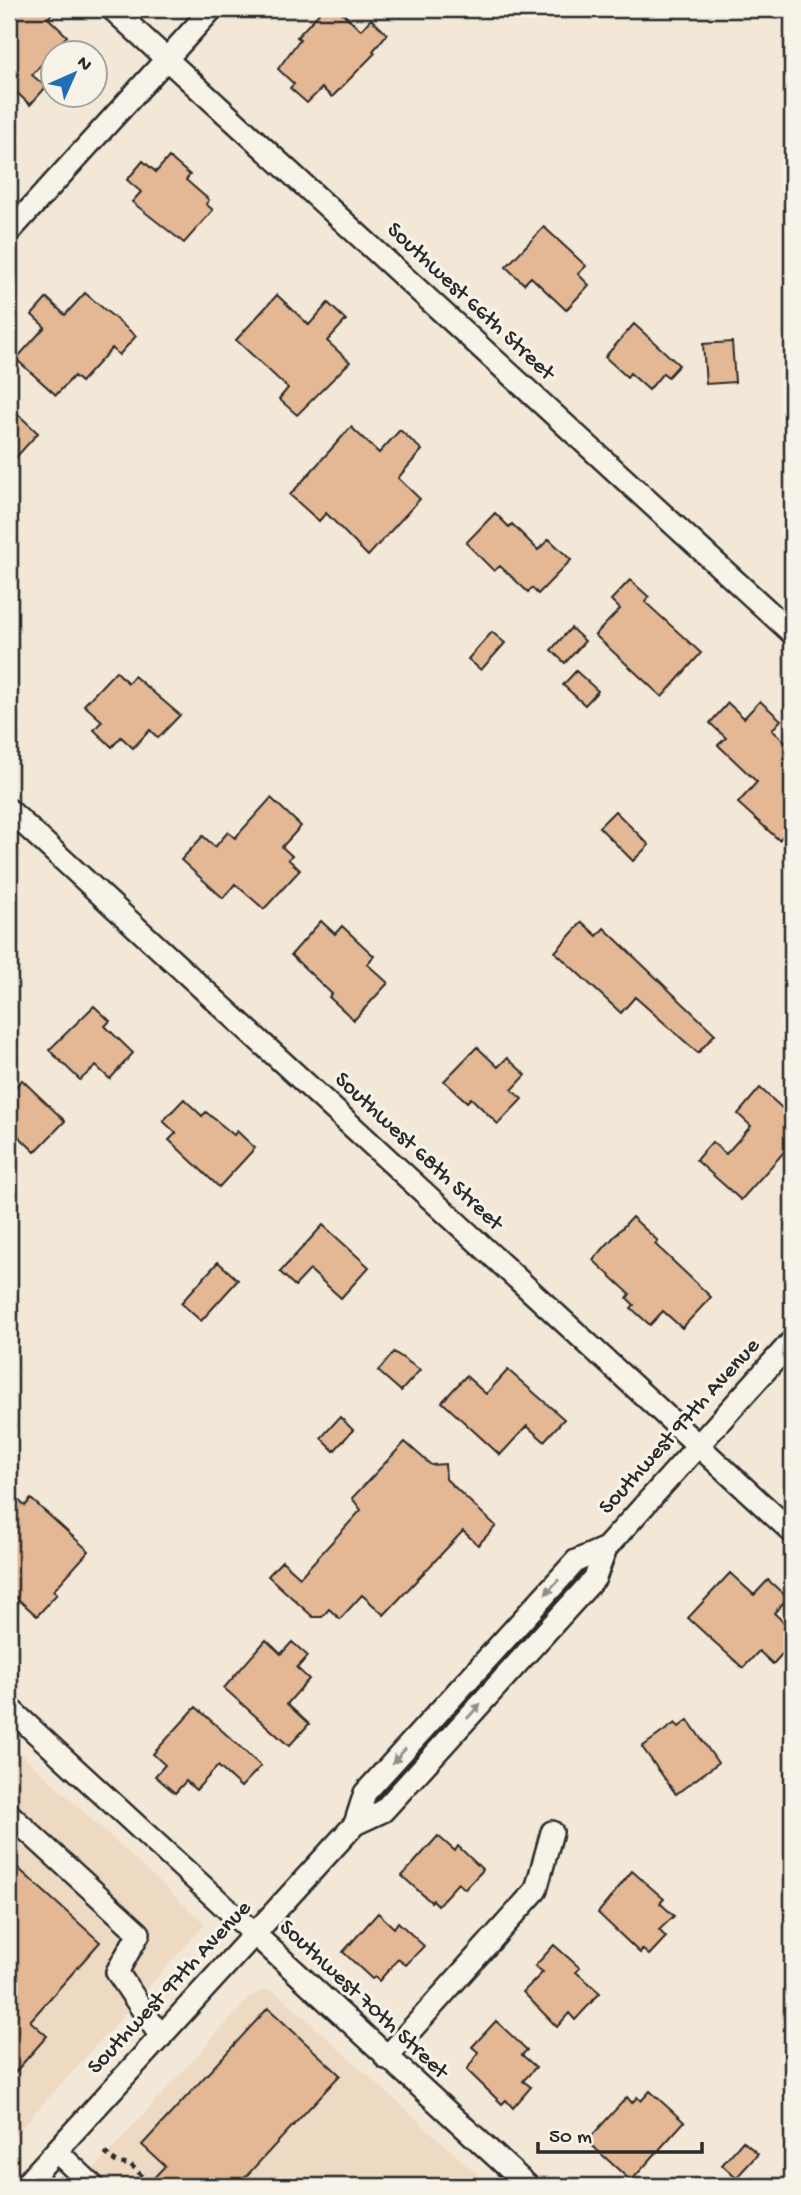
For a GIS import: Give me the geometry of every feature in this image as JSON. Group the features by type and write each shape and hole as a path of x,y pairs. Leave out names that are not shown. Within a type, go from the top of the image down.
{"street":[{"name":"Southwest 66th Street","path":"112,9 792,633"},
{"path":"9,232 212,9"},
{"name":"Southwest 68th Street","path":"9,810 792,1532"},
{"name":"Southwest 97th Avenue","path":"24,2186 355,1824 383,1811 522,1659 595,1578 606,1548 792,1341"},
{"name":"Southwest 70th Street","path":"9,1708 528,2186"},
{"path":"9,1814 139,1933 117,1972 162,2037"},
{"path":"386,2058 536,1889 552,1832"},
{"path":"56,2151 93,2186"}],"path":[{"path":"105,2153 117,2164 131,2165 147,2181 139,2186"}],"shaded area":[{"path":"9,1743 205,1924 9,2142"},
{"path":"265,1990 277,1993 479,2176 469,2186 79,2186 250,1997"}],"building":[{"path":"9,9 56,9 48,18 67,36 38,38 38,68 32,75 38,80 38,96 30,105 9,85"},
{"path":"323,9 338,9 361,30 371,19 387,34 373,51 375,53 332,97 322,88 307,103 290,88 294,84 278,69 300,39 297,37"},
{"path":"169,157 190,175 186,180 209,200 206,204 213,210 184,243 132,202 141,192 127,180 143,161 156,172"},
{"path":"544,227 586,266 578,274 589,285 566,310 531,277 524,284 506,267"},
{"path":"85,293 136,336 119,355 112,348 81,382 74,376 56,395 16,359 45,327 32,315 47,298 65,315"},
{"path":"277,295 309,325 328,303 346,320 327,341 350,362 297,415 279,399 288,388 236,340"},
{"path":"634,324 679,365 668,377 663,373 649,390 630,373 627,377 605,357"},
{"path":"732,342 735,382 706,384 703,344"},
{"path":"9,406 38,433 9,465"},
{"path":"351,427 379,453 400,430 422,450 398,478 420,499 368,556 326,513 319,521 290,495"},
{"path":"495,513 509,527 512,524 538,550 549,539 571,560 538,594 532,588 528,592 500,566 494,571 466,543"},
{"path":"630,580 649,597 645,602 701,653 662,697 595,635 620,609 611,600"},
{"path":"571,628 585,641 565,663 551,650"},
{"path":"492,632 505,643 481,670 468,659"},
{"path":"116,671 128,683 134,676 180,715 158,738 150,730 133,748 121,737 112,747 94,730 102,721 84,705"},
{"path":"576,671 598,691 585,705 563,685"},
{"path":"760,701 781,720 772,730 792,748 792,788 783,797 792,806 792,826 779,840 738,803 757,782 718,745 726,738 710,723 728,703 744,718"},
{"path":"271,798 301,826 282,847 292,856 288,859 300,870 264,909 235,884 223,898 181,860 203,836 215,847 228,832 235,838"},
{"path":"615,811 649,845 633,861 599,827"},
{"path":"321,921 335,934 342,926 374,956 367,964 388,983 354,1020 329,997 332,994 291,955"},
{"path":"582,922 597,936 604,928 715,1034 698,1053 635,997 621,1013 555,952"},
{"path":"94,1006 110,1021 105,1026 133,1053 110,1079 96,1066 80,1080 49,1050"},
{"path":"477,1047 498,1067 507,1058 526,1075 512,1090 522,1099 498,1124 471,1098 467,1102 444,1081"},
{"path":"22,1080 65,1121 35,1152 9,1127 9,1094"},
{"path":"760,1088 792,1117 792,1143 741,1200 696,1160 712,1142 726,1154 751,1126 738,1114"},
{"path":"184,1099 202,1116 206,1112 234,1135 237,1131 255,1148 219,1187 169,1140 176,1133 163,1121"},
{"path":"632,1217 658,1241 655,1244 711,1297 682,1328 663,1311 650,1325 631,1308 634,1305 627,1298 630,1294 593,1260"},
{"path":"323,1225 369,1267 341,1298 310,1270 295,1286 280,1272"},
{"path":"218,1262 238,1280 201,1321 181,1303"},
{"path":"394,1352 420,1370 401,1391 378,1371"},
{"path":"508,1370 564,1419 544,1441 527,1426 500,1455 442,1402 466,1376 486,1394"},
{"path":"340,1417 353,1430 334,1451 321,1438"},
{"path":"405,1442 431,1465 445,1464 446,1479 496,1526 478,1545 463,1531 384,1615 362,1595 340,1619 329,1609 322,1617 313,1617 268,1576 282,1561 300,1577 361,1510 352,1498"},
{"path":"17,1499 25,1506 31,1499 89,1551 53,1591 57,1594 37,1616 9,1591 9,1508"},
{"path":"730,1573 754,1595 768,1580 788,1598 774,1613 792,1630 792,1643 773,1664 759,1651 743,1668 688,1618"},
{"path":"266,1640 281,1654 292,1642 308,1656 297,1668 309,1679 287,1704 309,1724 289,1746 224,1688"},
{"path":"196,1707 261,1766 241,1787 218,1766 196,1790 186,1781 175,1793 155,1776 165,1765 153,1754"},
{"path":"688,1720 718,1763 676,1794 642,1747 675,1723 679,1727"},
{"path":"438,1836 455,1851 458,1846 483,1870 465,1889 458,1883 438,1905 402,1876"},
{"path":"9,1860 100,1942 30,2021 47,2036 9,2079"},
{"path":"632,1871 664,1899 660,1903 674,1916 659,1930 666,1937 649,1955 642,1949 640,1953 598,1913"},
{"path":"378,1913 394,1928 398,1922 424,1946 406,1965 398,1959 379,1981 375,1977 372,1979 343,1952"},
{"path":"554,1945 580,1968 576,1972 600,1993 575,2020 569,2013 557,2027 523,1992 543,1972 535,1966"},
{"path":"268,2008 340,2075 237,2186 146,2186 165,2166 142,2145"},
{"path":"496,2021 527,2050 522,2055 536,2067 523,2081 531,2087 513,2108 506,2100 502,2104 467,2070 478,2052 472,2047"},
{"path":"650,2091 684,2122 631,2181 587,2141 627,2097 632,2103 637,2097 641,2101"},
{"path":"743,2141 758,2154 736,2178 722,2165"}]}
